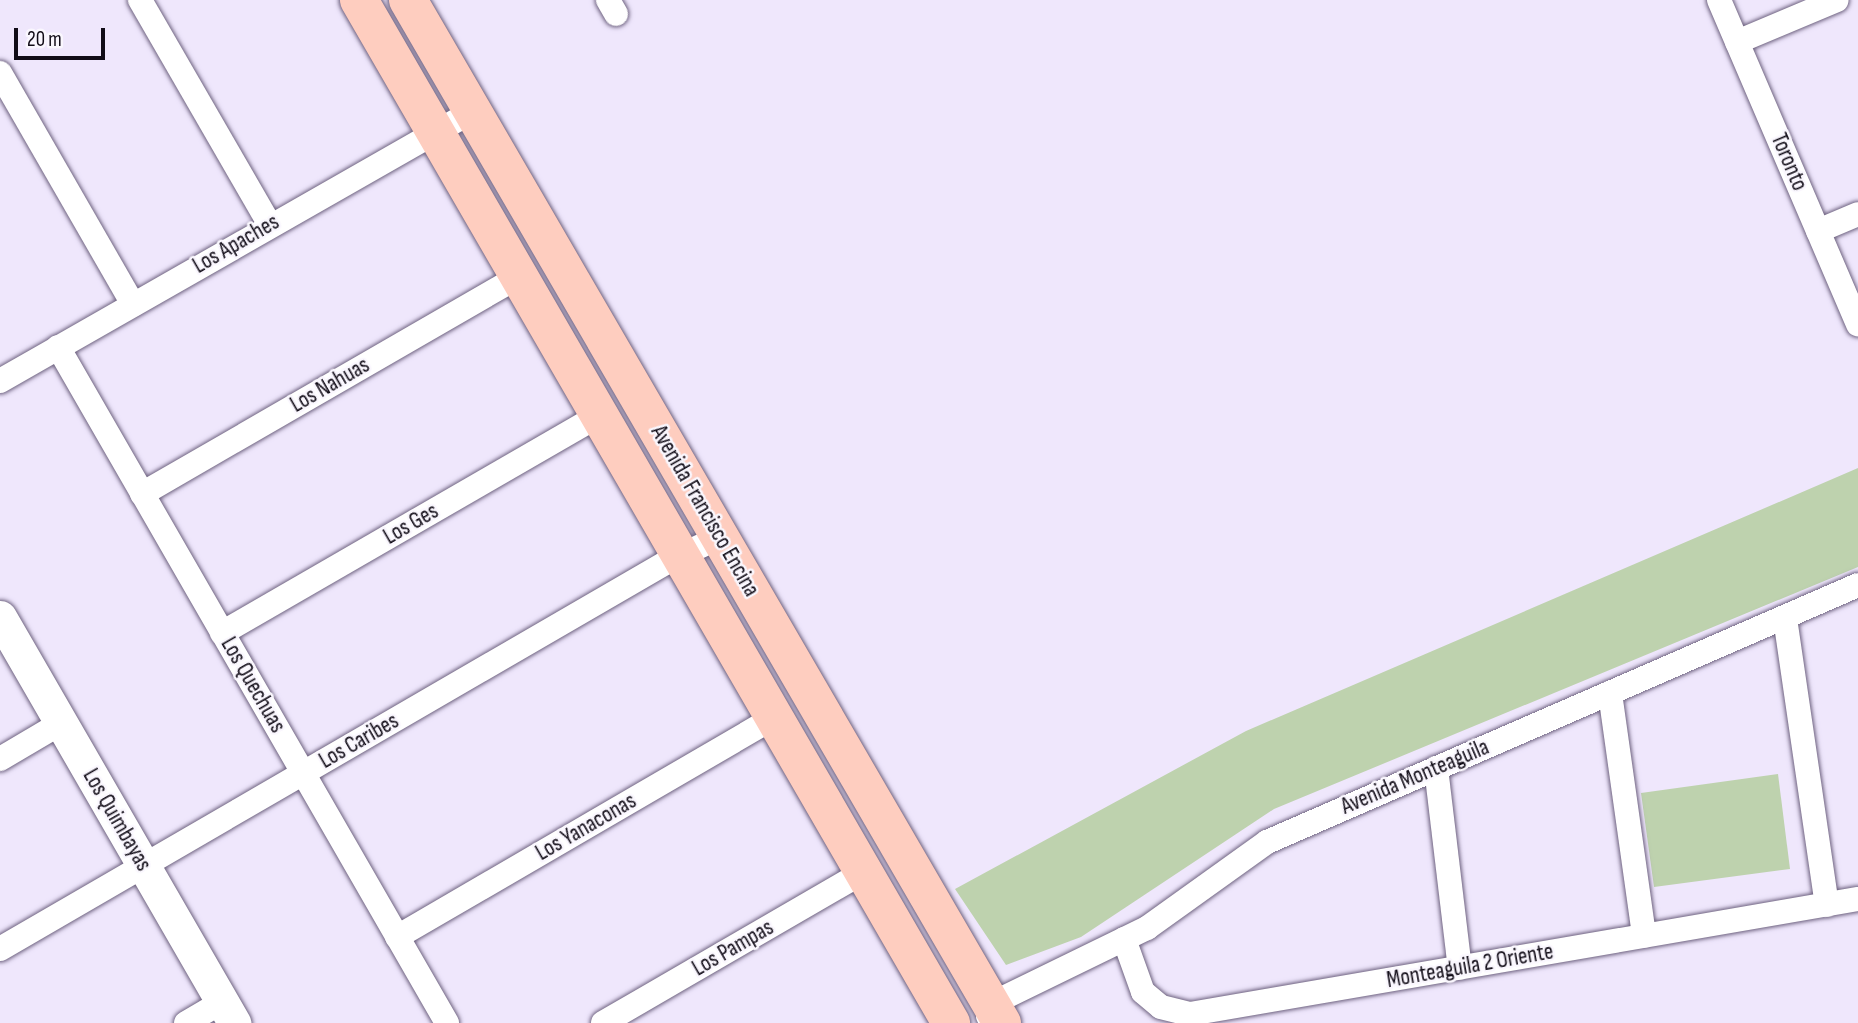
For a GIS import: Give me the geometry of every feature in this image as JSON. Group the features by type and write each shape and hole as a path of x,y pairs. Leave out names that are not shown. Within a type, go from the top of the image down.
{"main road":[{"name":"Avenida Francisco Encina","path":"408,0 720,537 993,1017"},
{"name":"Avenida Francisco Encina","path":"376,6 434,130 951,1023"}],"street":[{"path":"140,0 270,225"},
{"name":"Toronto","path":"1719,0 1858,325"},
{"path":"1737,42 1837,0"},
{"path":"0,73 133,304"},
{"name":"Los Apaches","path":"0,381 434,130 473,111"},
{"path":"1818,230 1858,214"},
{"name":"Los Nahuas","path":"142,494 519,276"},
{"name":"Los Quechuas","path":"58,347 447,1023"},
{"name":"Los Ges","path":"222,633 599,415"},
{"name":"Los Caribes","path":"0,948 680,555 720,537"},
{"name":"Avenida Monteaguila","path":"993,1017 1147,928 1267,842 1858,585"},
{"name":"Los Quimbayas","path":"0,617 228,1013"},
{"path":"1785,618 1827,905"},
{"path":"1610,693 1644,936"},
{"name":"Los Yanaconas","path":"397,937 774,718"},
{"path":"0,759 61,723"},
{"path":"1436,768 1460,968"},
{"name":"Los Pampas","path":"603,1023 863,872"},
{"name":"Monteaguila 2 Oriente","path":"1124,939 1143,992 1161,1007 1190,1014 1858,899"},
{"path":"186,1023 228,1013"}],"green space":[{"path":"1858,468 1858,567 1274,809 1081,937 1006,965 955,889 1246,731"},
{"path":"1778,774 1790,869 1654,887 1641,793"}]}
